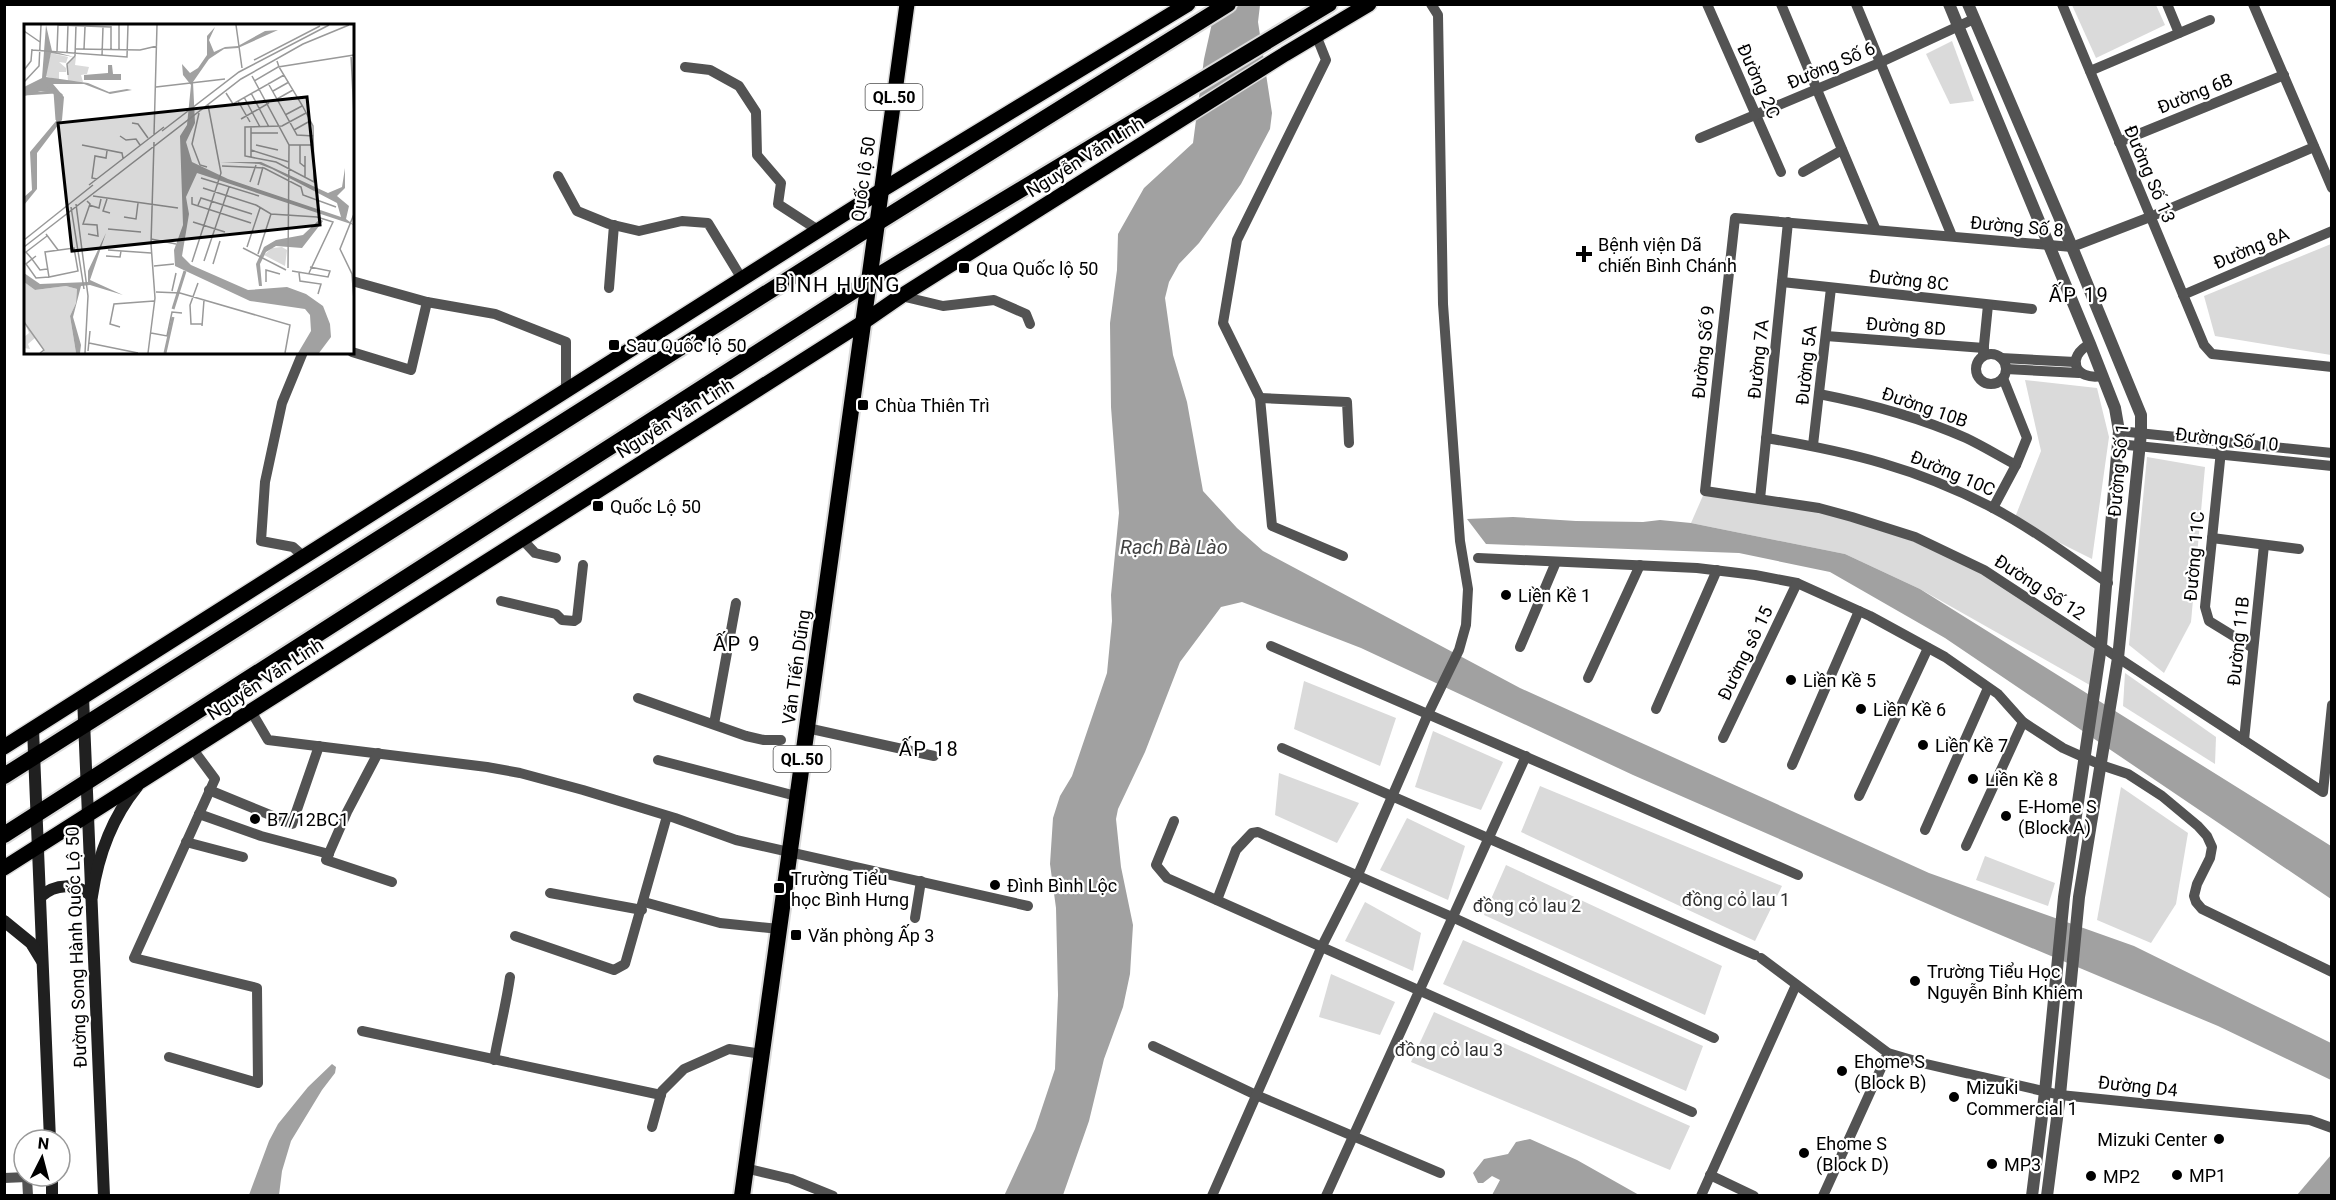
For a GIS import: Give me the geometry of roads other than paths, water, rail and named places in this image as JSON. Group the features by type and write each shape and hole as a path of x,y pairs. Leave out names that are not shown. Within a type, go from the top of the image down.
{"highway":[{"path":"4,776 877,223 1228,4"},
{"name":"Nguyễn Văn Linh","path":"4,835 869,281 1329,4"},
{"name":"Quốc lộ 50","path":"862,323 877,223"},
{"name":"Văn Tiến Dũng","path":"742,1196 862,323"}],"main road":[{"name":"Quốc lộ 50","path":"877,223 907,4"},
{"name":"Nguyễn Văn Linh","path":"4,868 901,296 1285,54 1369,4"},
{"path":"4,747 818,230 1186,6"},
{"path":"1140,35 1152,51"},
{"name":"Đường Song Hành Quốc Lộ 50","path":"83,697 104,1196"},
{"name":"Đường Song Hành Quốc Lộ 50","path":"33,729 50,1128"},
{"path":"40,897 52,889 65,886 80,888 92,896 97,865 108,835 122,807 141,781"},
{"path":"4,921 31,943 43,962"}],"street":[{"path":"1212,1196 1322,946 1357,877 1428,714 1459,650 1466,625 1468,589 1460,541 1443,304 1438,15 1431,4"},
{"name":"Đường 2C","path":"1707,4 1780,172"},
{"path":"1781,4 1875,228"},
{"path":"1856,4 1952,237"},
{"name":"Đường Số 1","path":"1949,4 2090,344 2115,408 2119,437 2101,646 2064,897 2045,1092"},
{"name":"Đường Số 1","path":"1968,4 2110,336 2141,415 2142,433 2118,658 2079,897 2060,1095"},
{"name":"Đường Số 13","path":"2062,4 2204,345 2212,354 2331,367"},
{"path":"2167,4 2179,33"},
{"path":"2253,4 2331,188"},
{"name":"Đường Số 6","path":"1700,138 1879,63 1974,19"},
{"path":"2090,71 2210,20"},
{"path":"1316,35 1326,60 1237,240 1223,323 1260,398 1272,526 1342,556"},
{"path":"685,67 710,70 739,86 756,112 757,155 781,183 778,204 818,230"},
{"name":"Đường 6B","path":"2119,142 2284,75"},
{"name":"Đường Số 8","path":"1735,218 1875,228 2072,247 2150,217 2314,147"},
{"path":"1803,172 1842,150"},
{"path":"558,176 577,211 614,225 639,231 682,221 708,223 742,279"},
{"name":"Đường Số 9","path":"1705,491 1735,218"},
{"name":"Đường 7A","path":"1760,500 1788,222"},
{"path":"609,288 614,225"},
{"name":"Đường 8A","path":"2183,295 2331,231"},
{"path":"354,282 427,302 495,314 566,342 566,391"},
{"name":"Đường 8C","path":"1782,282 2032,309"},
{"name":"Đường 5A","path":"1813,446 1831,288"},
{"path":"901,296 944,306 994,300 1026,314 1030,324"},
{"path":"354,353 411,370 427,302"},
{"path":"1988,305 1983,353 1976,370 1981,380 1995,384 2005,373 2079,373 2089,377 2102,376"},
{"name":"Đường 8D","path":"1826,336 1983,353"},
{"path":"2079,373 2075,362 2079,351 2110,336"},
{"path":"1983,353 2001,358 2075,362"},
{"path":"302,354 282,403 265,482 261,541 293,547 304,557"},
{"path":"1993,508 2016,465 2027,438 2001,358"},
{"name":"Đường 10B","path":"1819,394 1863,402 1915,418 1968,439 2016,465"},
{"path":"1260,398 1347,402 1349,443"},
{"name":"Đường Số 10","path":"2119,437 2142,433 2331,453"},
{"name":"Đường Số 10","path":"2119,437 2140,447 2331,466"},
{"name":"Đường 10C","path":"1766,438 1875,459 1934,480 1993,508 2108,583"},
{"name":"Đường 11C","path":"2222,441 2205,608 2209,621 2253,648"},
{"name":"Đường Số 12","path":"1705,491 1819,508 1916,537 1984,570 2323,792 2331,705"},
{"path":"521,538 535,553 556,558"},
{"path":"2212,538 2299,549"},
{"name":"Đường 11B","path":"2244,740 2265,544"},
{"path":"1478,558 1717,570 1797,583 1859,611 1945,657 1998,694 2023,722 2063,748 2102,759 2147,785 2207,836 2212,847 2210,858 2197,884 2194,897 2202,909 2331,972"},
{"path":"1520,647 1556,562"},
{"path":"501,601 556,615 562,620 574,621 577,619 582,565"},
{"path":"1587,678 1640,565"},
{"path":"1656,709 1717,570"},
{"name":"Đường sô 15","path":"1723,738 1797,583"},
{"path":"714,724 736,603"},
{"path":"1792,765 1859,611"},
{"path":"1271,646 1798,875"},
{"path":"1859,796 1928,648"},
{"path":"1925,830 1988,688"},
{"path":"638,698 746,736 764,740 781,740"},
{"path":"251,711 268,740 520,773 667,816 736,840 1028,906"},
{"path":"1966,846 2023,722"},
{"path":"807,728 934,756"},
{"path":"209,790 292,824 319,746"},
{"path":"169,1057 258,1083 257,988 134,958 215,779 192,748"},
{"name":"Đường D4","path":"1282,748 1758,957 1887,1053 2060,1095 2310,1120 2331,1128"},
{"path":"378,753 326,861 392,882"},
{"path":"1326,1196 1526,756"},
{"path":"658,760 796,796"},
{"path":"199,814 261,836 329,854"},
{"path":"515,936 614,970 625,964 667,816"},
{"path":"1174,821 1156,865 1167,878 1692,1112"},
{"path":"1216,900 1236,850 1252,833 1258,832 1452,917 1714,1038"},
{"path":"186,842 243,857"},
{"path":"915,918 921,880"},
{"path":"550,893 643,906 720,923 779,928"},
{"path":"494,1060 510,977"},
{"path":"1701,1196 1796,985"},
{"path":"362,1031 661,1095"},
{"path":"1153,1046 1256,1095 1440,1173"},
{"path":"652,1127 662,1091 684,1069 729,1048 762,1054"},
{"path":"1823,1196 1887,1053"},
{"path":"2032,1196 2045,1092"},
{"path":"2047,1196 2060,1095"},
{"path":"746,1168 791,1179 834,1196"},
{"path":"1710,1175 1754,1196"},
{"path":"4,1178 27,1178 28,1196"}],"water":[{"name":"Rạch Bà Lào","path":"1216,5 1260,5 1258,22 1272,113 1270,129 1241,184 1199,243 1179,264 1169,282 1165,298 1173,355 1187,402 1203,491 1237,528 1263,551 1520,688 1929,873 2134,946 2331,1043 2331,1080 2218,1026 1953,915 1633,775 1361,648 1242,602 1221,607 1180,662 1145,752 1118,809 1116,819 1121,867 1133,925 1130,974 1123,1007 1104,1059 1089,1121 1063,1195 1004,1196 1035,1129 1055,1069 1058,995 1056,908 1050,864 1053,818 1060,796 1072,776 1107,673 1112,621 1111,595 1119,513 1111,407 1110,323 1117,270 1118,234 1144,188 1193,143 1204,59"},
{"path":"1513,517 1576,521 1660,520 1691,523 1845,554 1920,589 2331,846 2331,899 1945,638 1830,572 1739,553 1486,544 1467,519"},
{"path":"332,1064 336,1067 335,1073 291,1141 282,1171 279,1195 249,1195 269,1141 278,1124 308,1087"},
{"path":"1530,1139 1577,1160 1639,1195 1492,1195 1500,1180 1492,1176 1483,1183 1478,1183 1473,1173 1484,1159 1508,1154 1516,1142"},
{"path":"2331,1155 2331,1195 2297,1195"}],"place":[{"name":"Bệnh viện Dã chiến Bình Chánh","path":"1584,254"},
{"name":"Qua Quốc lộ 50","path":"964,268"},
{"name":"Sau Quốc lộ 50","path":"614,345"},
{"name":"Chùa Thiên Trì","path":"863,405"},
{"name":"Quốc Lộ 50","path":"598,506"},
{"name":"Liền Kề 1","path":"1506,595"},
{"name":"Liền Kề 5","path":"1791,680"},
{"name":"Liền Kề 6","path":"1861,709"},
{"name":"Liền Kề 7","path":"1923,745"},
{"name":"Liền Kề 8","path":"1973,779"},
{"name":"E-Home S (Block A)","path":"2006,816"},
{"name":"B7/12BC1","path":"255,819"},
{"name":"Đình Bình Lộc","path":"995,885"},
{"name":"Trường Tiểu học Bình Hưng","path":"779,888"},
{"name":"Văn phòng Ấp 3","path":"796,935"},
{"name":"Trường Tiểu Học Nguyễn Bỉnh Khiêm","path":"1915,981"},
{"name":"Ehome S (Block B)","path":"1842,1071"},
{"name":"Mizuki Commercial 1","path":"1954,1097"},
{"name":"Mizuki Center","path":"2219,1139"},
{"name":"Ehome S (Block D)","path":"1804,1153"},
{"name":"MP3","path":"1992,1164"},
{"name":"MP1","path":"2177,1175"},
{"name":"MP2","path":"2091,1176"}],"district":[{"name":"BÌNH HƯNG","path":"838,285"},
{"name":"ẤP 19","path":"2079,295"},
{"name":"ẤP 9","path":"737,644"},
{"name":"ẤP 18","path":"929,749"}],"park label":[{"name":"đồng cỏ lau 1","path":"1736,899"},
{"name":"đồng cỏ lau 2","path":"1527,905"},
{"name":"đồng cỏ lau 3","path":"1449,1049"}]}
